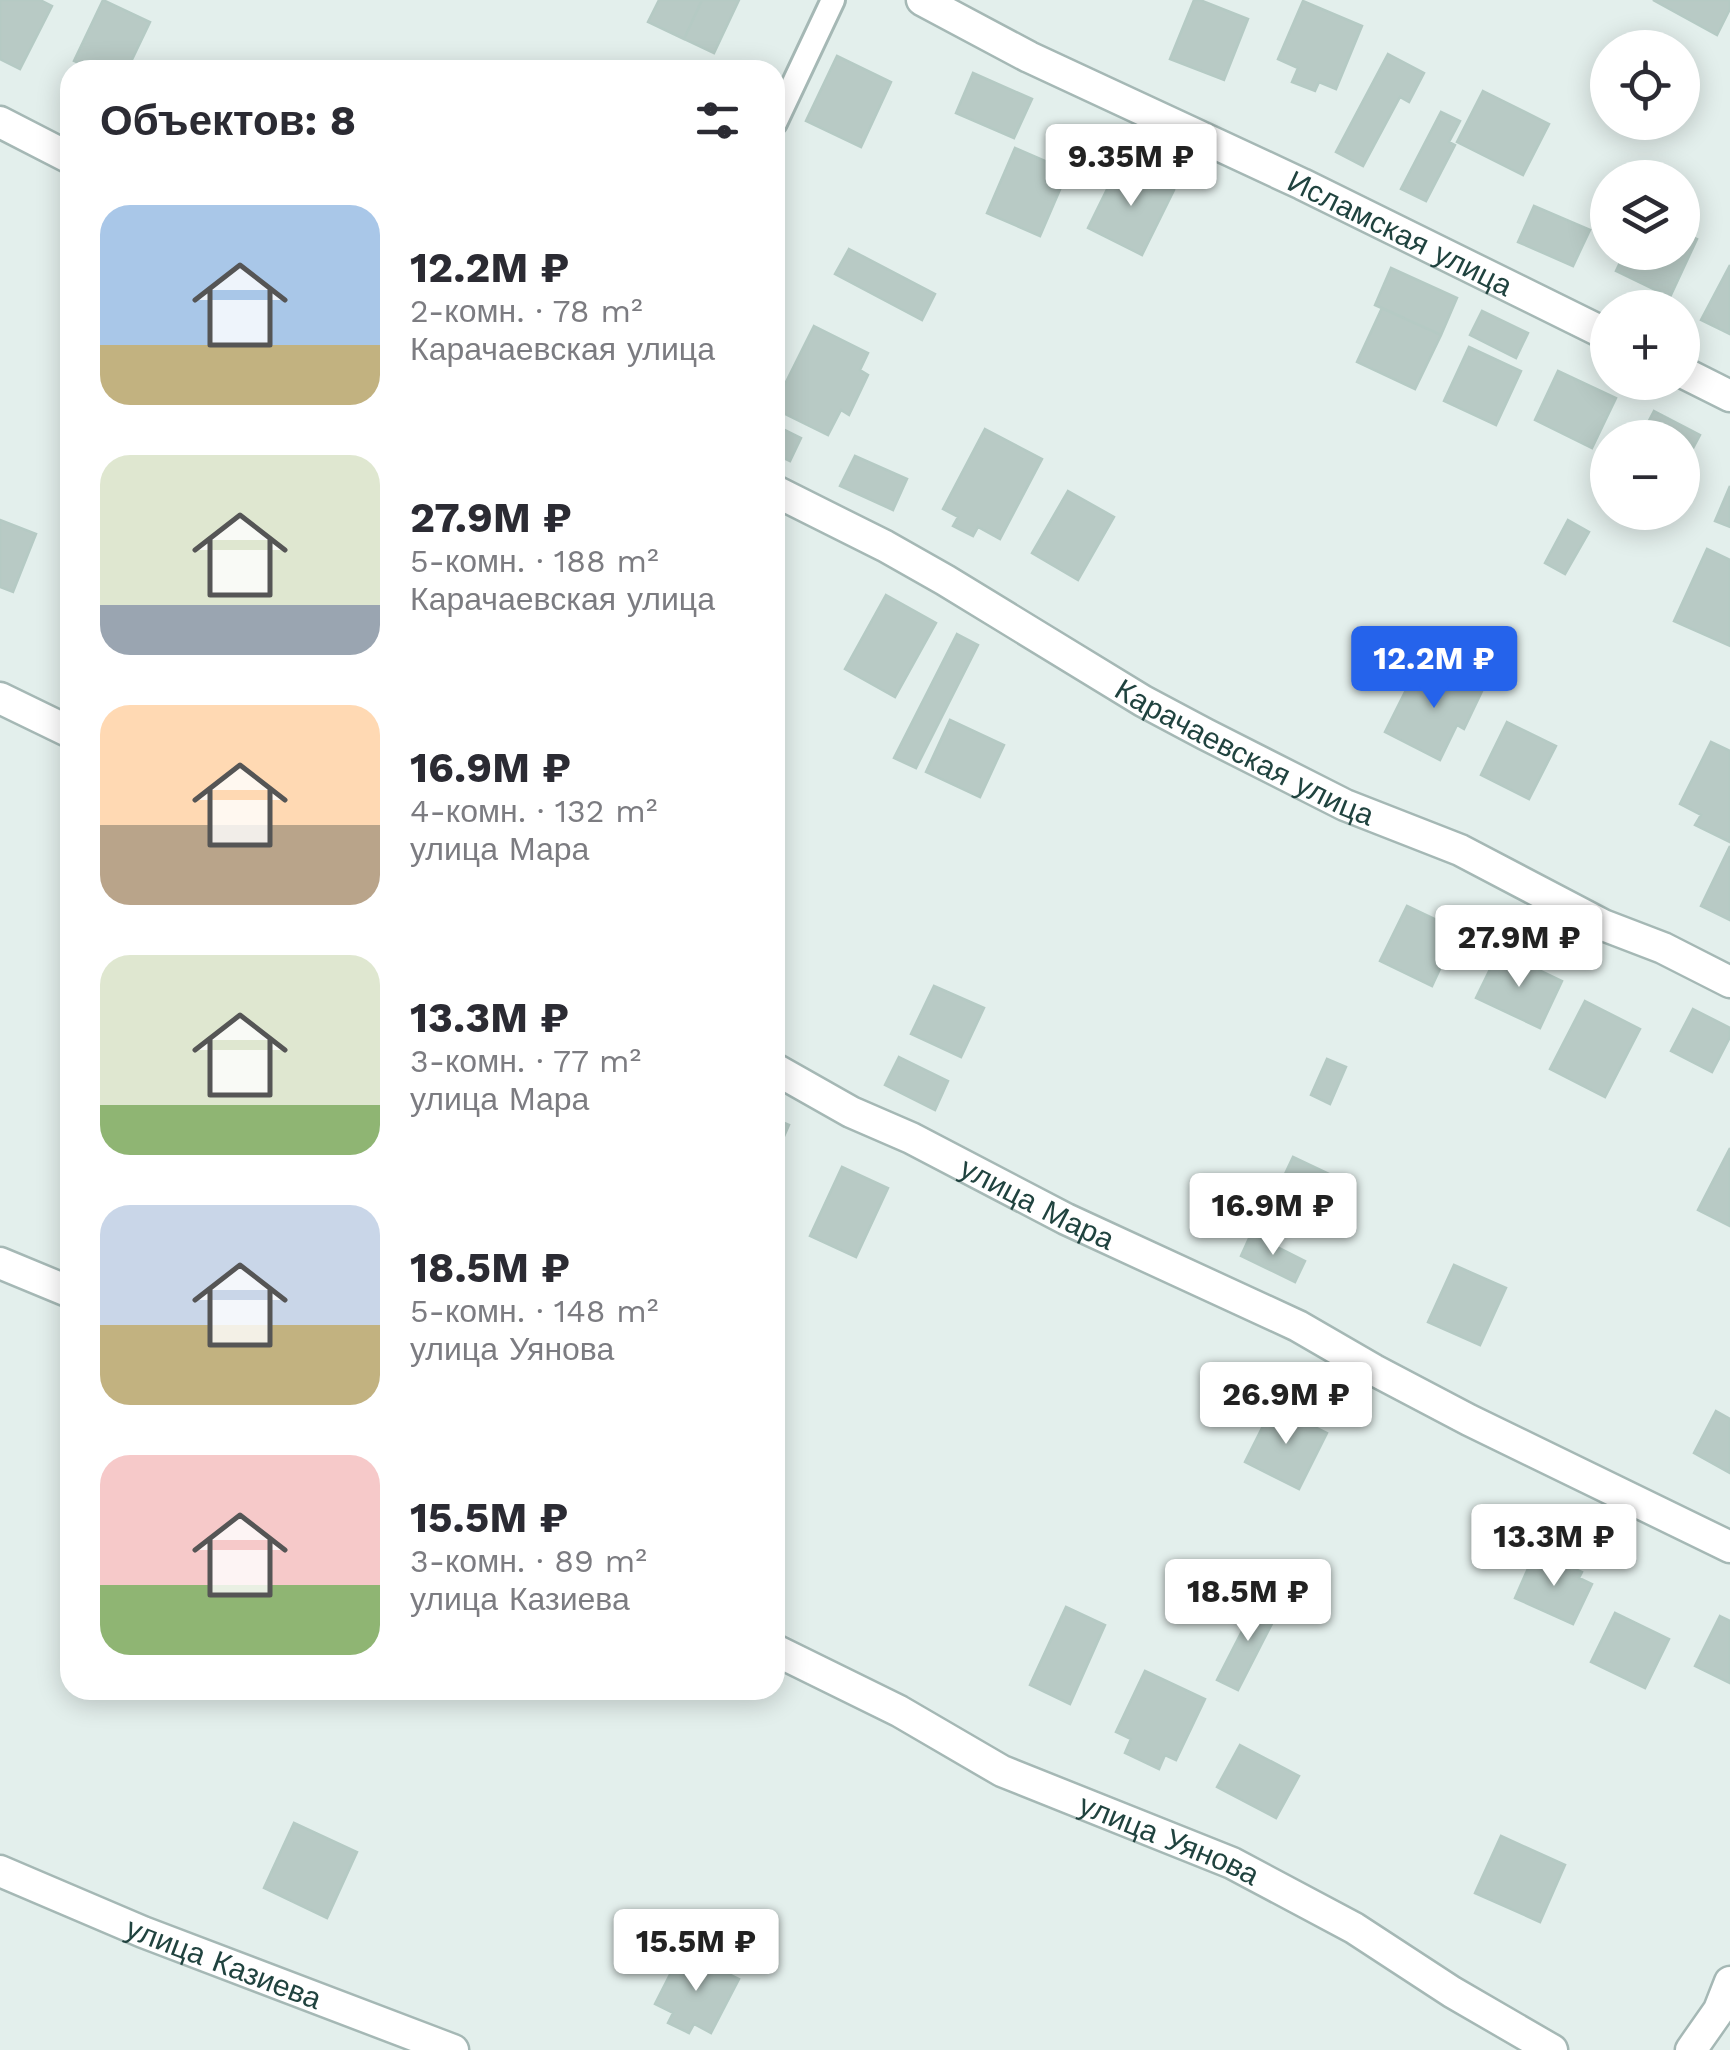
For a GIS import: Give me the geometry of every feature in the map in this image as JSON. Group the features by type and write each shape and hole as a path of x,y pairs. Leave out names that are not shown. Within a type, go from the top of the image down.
{"street":[{"name":"Исламская улица","path":"922,0 1028,57 1302,184 1590,326"},
{"path":"0,122 60,153"},
{"path":"1700,381 1730,396"},
{"name":"Карачаевская улица","path":"785,496 930,571 1204,734 1345,804 1460,850 1603,925 1663,948 1730,982"},
{"path":"0,698 60,727"},
{"name":"улица Мара","path":"785,1074 851,1112 911,1138 1066,1219 1298,1326 1469,1420 1730,1547"},
{"path":"0,1263 60,1288"},
{"name":"улица Уянова","path":"785,1655 898,1711 1002,1770 1232,1863 1354,1928 1452,1992 1552,2050"},
{"name":"улица Казиева","path":"0,1871 143,1932 453,2050"},
{"path":"1692,2050 1719,2010 1730,1982"}],"lane":[{"path":"785,102 833,0"}],"building":[{"path":"0,0 40,0 52,6 20,69 0,59"},
{"path":"103,0 150,22 132,60 74,60"},
{"path":"659,0 702,0 684,39 648,22"},
{"path":"702,0 739,0 714,53 684,39"},
{"path":"1194,0 1248,19 1224,80 1170,59"},
{"path":"1653,0 1730,0 1730,9 1717,35"},
{"path":"1303,1 1362,26 1336,89 1319,82 1315,91 1292,82 1298,68 1278,59"},
{"path":"1388,54 1424,73 1409,102 1400,97 1363,166 1336,152"},
{"path":"837,56 891,82 861,147 806,121"},
{"path":"973,73 1032,99 1014,138 956,113"},
{"path":"1483,91 1549,124 1523,175 1457,142"},
{"path":"1441,112 1460,121 1449,142 1455,145 1426,201 1401,189"},
{"path":"1015,148 1068,171 1040,236 987,213"},
{"path":"1120,163 1174,190 1142,255 1088,228"},
{"path":"1534,206 1590,230 1573,266 1518,242"},
{"path":"849,249 935,294 922,320 835,274"},
{"path":"1730,265 1730,334 1701,320"},
{"path":"1391,268 1457,298 1441,335 1375,305"},
{"path":"1683,270 1673,290 1655,290 1616,271"},
{"path":"1382,308 1441,335 1415,389 1357,362"},
{"path":"1482,311 1528,333 1516,358 1470,335"},
{"path":"814,326 868,353 860,370 868,375 849,415 841,410 828,435 785,414 785,384"},
{"path":"1469,347 1521,371 1496,425 1444,401"},
{"path":"1558,371 1590,386 1590,400 1615,400 1605,420 1590,420 1590,447 1535,420"},
{"path":"1654,411 1671,420 1649,420"},
{"path":"985,429 1042,459 1000,539 978,527 973,536 953,526 958,517 943,509"},
{"path":"785,430 801,438 790,461 785,459"},
{"path":"855,456 907,479 893,510 840,486"},
{"path":"1730,486 1730,527 1715,521"},
{"path":"1068,491 1114,517 1078,580 1032,553"},
{"path":"0,520 36,534 13,592 0,587"},
{"path":"1568,520 1589,532 1565,574 1545,563"},
{"path":"1707,549 1730,560 1730,646 1674,621"},
{"path":"886,595 936,623 895,697 845,669"},
{"path":"957,634 978,645 916,768 894,758"},
{"path":"1442,668 1483,689 1464,729 1457,725 1440,760 1385,732 1416,670 1436,681"},
{"path":"950,720 1004,745 980,797 926,772"},
{"path":"1507,722 1556,746 1529,799 1481,775"},
{"path":"1711,742 1730,751 1730,842 1695,825 1701,815 1680,804"},
{"path":"1730,846 1730,920 1701,906"},
{"path":"1407,906 1458,930 1432,986 1380,961"},
{"path":"1499,951 1562,981 1540,1028 1476,998"},
{"path":"934,986 984,1008 961,1057 911,1034"},
{"path":"1585,1001 1640,1029 1605,1097 1550,1069"},
{"path":"1693,1009 1730,1028 1730,1037 1712,1072 1671,1051"},
{"path":"899,1057 948,1081 935,1110 885,1085"},
{"path":"1327,1059 1346,1067 1330,1104 1311,1095"},
{"path":"1730,1148 1730,1226 1698,1210"},
{"path":"1293,1157 1342,1180 1334,1198 1349,1205 1340,1222 1327,1216 1319,1232 1269,1208"},
{"path":"842,1167 888,1188 856,1257 810,1236"},
{"path":"1251,1234 1305,1261 1295,1282 1241,1256"},
{"path":"1454,1265 1506,1288 1480,1345 1428,1322"},
{"path":"1273,1406 1327,1433 1299,1489 1245,1462"},
{"path":"1716,1411 1730,1419 1730,1473 1694,1453"},
{"path":"1533,1557 1553,1566 1556,1560 1582,1572 1579,1578 1592,1584 1573,1624 1515,1598"},
{"path":"1259,1598 1280,1608 1238,1690 1217,1680"},
{"path":"1066,1607 1105,1625 1070,1704 1030,1685"},
{"path":"1615,1613 1669,1639 1645,1688 1591,1662"},
{"path":"1720,1616 1730,1621 1730,1683 1695,1666"},
{"path":"1145,1671 1205,1699 1176,1760 1165,1755 1159,1769 1125,1753 1131,1739 1116,1732"},
{"path":"1240,1745 1299,1776 1276,1818 1217,1787"},
{"path":"294,1823 357,1852 327,1918 264,1888"},
{"path":"1501,1836 1565,1865 1540,1922 1475,1893"},
{"path":"682,1951 739,1979 711,2033 694,2024 689,2033 668,2023 673,2013 655,2004"}]}
